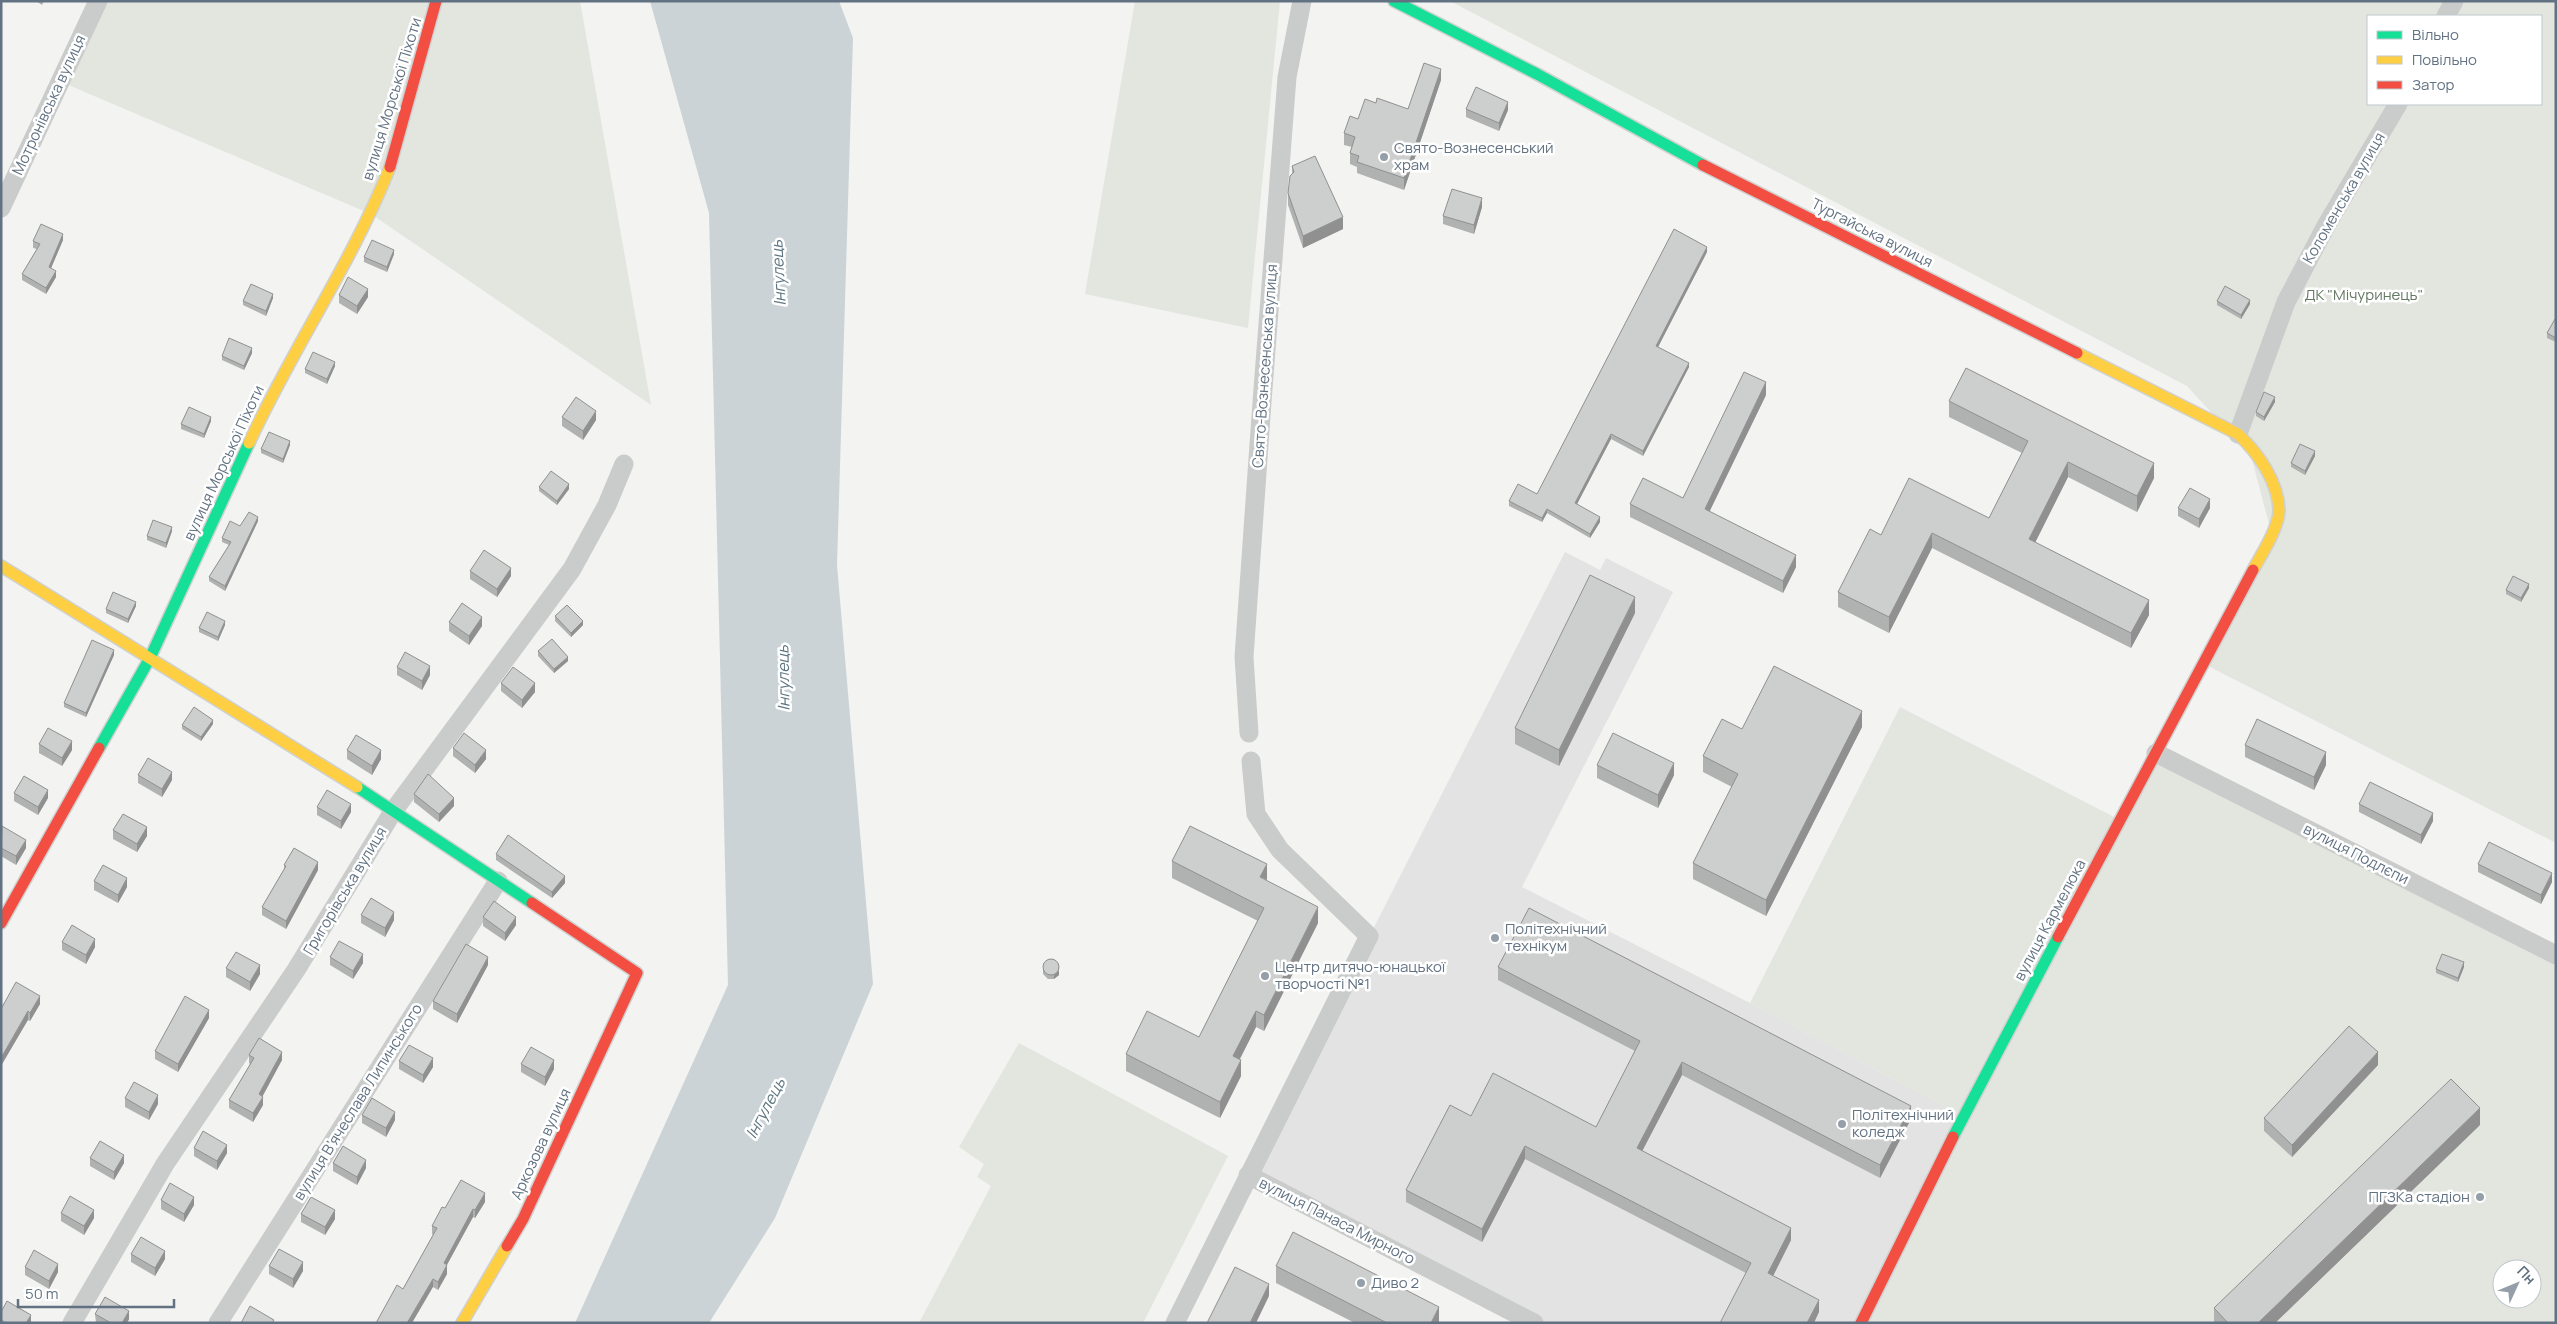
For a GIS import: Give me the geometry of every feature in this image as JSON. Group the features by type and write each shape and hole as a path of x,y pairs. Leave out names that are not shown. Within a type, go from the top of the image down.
{"street":[{"name":"Мотронівська вулиця","path":"1,208 98,1"},
{"name":"вулиця Морської Піхоти","path":"1,923 150,658 270,398 371,214 392,161 436,1"},
{"name":"Свято-Вознесенська вулиця","path":"1249,733 1244,656 1287,77 1302,1"},
{"name":"Тургайська вулиця","path":"1394,1 1538,74 1701,164 2238,434 2256,450 2270,477 2279,511 2272,535"},
{"path":"2447,15 2454,1"},
{"name":"Коломенська вулиця","path":"2238,434 2286,302 2327,224 2397,105"},
{"name":"Григорівська вулиця","path":"72,1323 166,1164 296,970 394,810 572,569 607,505 624,464"},
{"name":"вулиця Кармелюка","path":"1861,1323 1963,1116 2272,535"},
{"path":"1,566 265,732 394,810 498,881"},
{"name":"вулиця Подлєпи","path":"2156,753 2556,955"},
{"path":"1175,1323 1369,936 1280,850 1256,814 1251,761"},
{"name":"Аркозова вулиця","path":"462,1323 523,1219 638,973 498,881"},
{"name":"вулиця В’ячеслава Липинського","path":"218,1323 498,881"},
{"name":"вулиця Панаса Мирного","path":"1248,1175 1534,1323"}],"shaded area":[{"name":"Політехнічний технікум","path":"1565,552 1600,570 1606,558 1673,592 1522,887 1750,1003 1963,1116 1861,1323 1534,1323 1248,1175"}],"green space":[{"path":"95,1 580,1 651,405 371,214 59,81"},
{"path":"1135,1 1280,1 1248,328 1085,294"},
{"name":"ДК \"Мічуринець\"","path":"1450,1 2556,1 2556,843 2204,664 2272,535 2251,456 2187,386"},
{"path":"1900,707 2120,820 2156,753 2556,955 2556,1323 1861,1323 1963,1116 1750,1003"},
{"path":"1019,1043 1228,1156 1143,1323 919,1323 991,1186 977,1177 984,1164 959,1147"}],"water":[{"name":"Інгулець","path":"650,1 839,1 853,38 837,565 873,984 775,1218 709,1323 575,1323 728,985 709,213"}],"building":[{"name":"Свято-Вознесенський храм","path":"1424,63 1441,69 1404,178 1357,162 1359,156 1350,153 1355,137 1344,133 1350,116 1358,119 1365,99 1376,103 1377,98 1408,109"},
{"path":"1476,87 1508,102 1499,123 1466,109"},
{"path":"1315,156 1343,217 1303,236 1288,193 1290,176 1294,172 1292,166"},
{"path":"1452,189 1482,198 1474,225 1443,216"},
{"path":"41,224 63,234 49,267 56,271 46,288 22,274 40,244 33,241"},
{"path":"1674,229 1707,247 1656,346 1689,363 1643,451 1611,434 1575,503 1600,517 1590,534 1547,509 1542,518 1509,501 1518,484 1537,494"},
{"path":"372,240 394,250 387,267 364,257"},
{"path":"348,277 368,289 357,306 339,295"},
{"path":"251,284 273,294 266,311 243,301"},
{"path":"2225,286 2250,300 2241,315 2217,301"},
{"path":"2556,320 2556,338 2547,333"},
{"path":"229,338 252,348 244,366 222,356"},
{"path":"313,352 335,362 327,379 305,369"},
{"path":"1966,368 2154,463 2137,496 2068,462 2029,539 2149,600 2131,633 1932,533 1889,617 1838,592 1870,529 1881,535 1909,478 1989,518 2028,441 1949,401"},
{"path":"1744,372 1766,382 1705,509 1796,555 1783,581 1630,504 1643,478 1683,498"},
{"path":"2264,392 2275,397 2264,417 2256,412"},
{"path":"576,397 596,411 583,431 562,417"},
{"path":"189,407 211,417 204,434 181,424"},
{"path":"269,432 290,441 283,459 261,449"},
{"path":"2300,444 2315,451 2305,471 2291,463"},
{"path":"551,471 569,484 557,501 539,487"},
{"path":"2190,488 2210,499 2199,519 2178,508"},
{"path":"249,512 258,517 225,586 209,577 231,542 222,538 230,521 240,526"},
{"path":"153,520 172,527 166,543 147,536"},
{"path":"484,550 511,568 497,589 470,571"},
{"path":"1590,575 1635,597 1559,750 1515,728"},
{"path":"2513,576 2529,584 2521,598 2506,590"},
{"path":"113,592 136,602 128,619 106,609"},
{"path":"462,603 482,617 469,636 449,622"},
{"path":"567,605 583,621 571,633 555,616"},
{"path":"207,612 225,621 218,637 199,628"},
{"path":"552,639 568,657 554,669 538,651"},
{"path":"92,640 114,650 86,713 64,703"},
{"path":"405,652 430,666 422,681 397,667"},
{"path":"1774,666 1862,711 1766,900 1693,863 1738,774 1703,756 1722,719 1742,729"},
{"path":"513,667 535,683 522,700 501,683"},
{"path":"194,707 213,720 201,737 182,725"},
{"path":"2257,719 2326,752 2314,777 2245,745"},
{"path":"48,728 72,741 62,758 39,744"},
{"path":"464,733 486,750 475,765 453,748"},
{"path":"1613,733 1674,763 1658,795 1597,765"},
{"path":"356,735 381,750 372,766 347,750"},
{"path":"148,758 172,772 162,789 138,775"},
{"path":"428,774 454,798 439,814 414,794"},
{"path":"24,776 48,790 38,807 14,793"},
{"path":"2370,782 2433,813 2421,835 2359,804"},
{"path":"327,790 351,804 341,821 317,807"},
{"path":"123,814 147,827 137,844 113,830"},
{"path":"2,826 26,840 16,856 1,848"},
{"name":"Центр дитячо-юнацької творчості №1","path":"1190,826 1267,864 1260,877 1318,907 1264,1015 1256,1011 1233,1056 1241,1060 1220,1102 1126,1054 1147,1011 1199,1037 1264,908 1172,861"},
{"path":"508,835 565,876 552,892 496,854"},
{"path":"2489,842 2552,873 2541,895 2478,864"},
{"path":"294,848 318,862 286,921 262,907 286,866 284,865"},
{"path":"103,865 127,878 118,895 94,881"},
{"path":"371,898 394,912 385,928 361,915"},
{"path":"494,901 516,917 505,933 483,917"},
{"name":"Політехнічний коледж","path":"1529,908 1911,1106 1880,1165 1682,1062 1637,1148 1791,1228 1768,1273 1819,1300 1807,1323 1720,1323 1751,1263 1525,1146 1482,1229 1406,1190 1450,1105 1471,1116 1493,1073 1596,1127 1640,1041 1498,967"},
{"path":"72,925 95,939 86,955 62,942"},
{"path":"339,941 363,954 353,971 330,957"},
{"path":"466,944 488,957 457,1014 433,1001"},
{"path":"236,952 260,965 250,982 226,968"},
{"path":"2442,954 2464,962 2458,978 2436,969"},
{"path":"1048,959 1054,959 1059,964 1057,973 1048,975 1043,970 1043,964"},
{"path":"16,982 40,996 30,1013 28,1011 1,1058 1,1009"},
{"path":"185,996 209,1010 178,1064 155,1051"},
{"path":"2349,1026 2378,1052 2292,1145 2264,1118"},
{"path":"259,1038 282,1052 259,1094 263,1097 253,1113 229,1100 254,1058 249,1055"},
{"path":"409,1045 433,1058 423,1075 399,1061"},
{"path":"531,1047 554,1060 545,1077 521,1064"},
{"path":"2451,1079 2480,1108 2258,1323 2228,1323 2214,1308"},
{"path":"134,1082 158,1095 149,1112 125,1098"},
{"path":"372,1098 395,1112 386,1128 362,1115"},
{"path":"203,1131 227,1145 217,1161 194,1148"},
{"path":"100,1141 124,1155 114,1172 90,1158"},
{"path":"343,1146 366,1160 357,1177 333,1163"},
{"path":"461,1180 485,1193 475,1210 473,1209 444,1263 447,1265 438,1282 433,1279 407,1323 376,1323 397,1285 403,1289 437,1228 432,1226 442,1207 445,1208"},
{"path":"170,1183 194,1197 184,1214 161,1200"},
{"path":"70,1196 94,1210 84,1226 61,1213"},
{"path":"311,1197 335,1210 325,1227 301,1214"},
{"path":"1293,1232 1439,1307 1431,1323 1387,1323 1276,1266"},
{"path":"141,1237 165,1251 155,1268 131,1254"},
{"path":"279,1249 303,1262 293,1279 269,1266"},
{"path":"34,1250 58,1264 49,1281 25,1267"},
{"path":"1235,1267 1269,1284 1250,1323 1207,1323"},
{"path":"105,1297 129,1311 122,1323 111,1323 95,1314"},
{"path":"7,1301 31,1315 26,1323 7,1323 1,1320 1,1312"},
{"path":"250,1306 274,1320 272,1323 241,1323"}],"traffic: fast":[{"path":"1394,1 1537,74 1703,165"},
{"path":"99,748 150,658 249,443"},
{"path":"357,787 532,903"},
{"path":"1953,1137 2058,937"}],"traffic: slow":[{"path":"249,443 358,237 390,167"},
{"path":"2077,353 2238,434 2253,450 2271,478 2278,499 2279,510 2273,533 2253,570"},
{"path":"1,566 357,787"},
{"path":"462,1323 507,1246"}],"traffic: jam":[{"path":"390,167 436,1"},
{"path":"1703,165 2077,353"},
{"path":"2058,937 2253,570"},
{"path":"1,923 99,748"},
{"path":"507,1246 523,1219 637,973 532,903"},
{"path":"1861,1323 1953,1137"}],"place":[{"name":"Свято-Вознесенський храм","path":"1384,157"},
{"name":"Політехнічний технікум","path":"1495,938"},
{"name":"Центр дитячо-юнацької творчості №1","path":"1265,976"},
{"name":"Політехнічний коледж","path":"1842,1124"},
{"name":"ПГЗКа стадіон","path":"2480,1197"},
{"name":"Диво 2","path":"1361,1283"}]}
